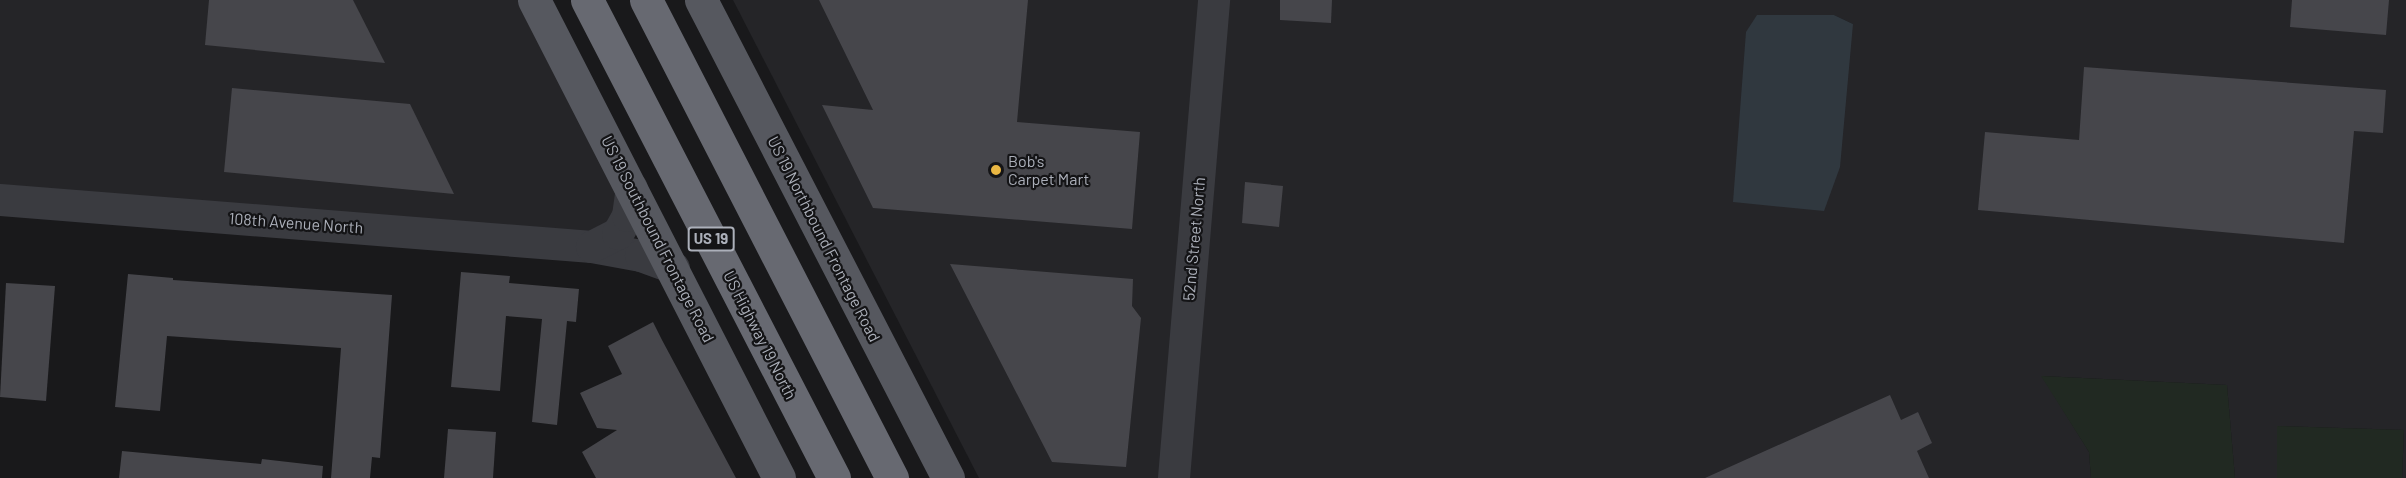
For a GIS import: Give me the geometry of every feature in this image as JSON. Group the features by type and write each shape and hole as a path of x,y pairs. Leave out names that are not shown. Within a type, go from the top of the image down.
{"highway":[{"name":"US Highway 19 North","path":"587,0 834,478"},
{"path":"646,0 892,478"}],"main road":[{"name":"US 19 Southbound Frontage Road","path":"534,0 674,268 779,478"},
{"name":"US 19 Northbound Frontage Road","path":"700,0 948,478"}],"street":[{"name":"52nd Street North","path":"1174,478 1214,0"},
{"path":"592,247 618,234 628,216 632,188"},
{"name":"108th Avenue North","path":"0,200 592,247 641,256 674,268"}],"shaded area":[{"path":"0,0 521,0 620,191 611,223 591,233 0,187"},
{"path":"733,0 1203,0 1163,478 979,478"},
{"path":"1225,0 2406,0 2406,478 2402,478 2404,430 2277,426 2277,478 2235,478 2227,385 2042,376 2089,452 2091,478 1186,478","holes":["1834,15 1853,24 1733,202"]},
{"path":"1757,15 1834,15 1853,24 1840,167 1824,211 1733,202 1746,32"},
{"path":"2041,376 2227,385 2235,478 2091,478 2089,452"},
{"path":"2277,426 2404,430 2402,478 2277,478"}],"building":[{"path":"209,0 353,0 385,63 205,45"},
{"path":"819,0 1028,0 1017,122 1140,132 1132,229 873,208 822,105 873,110"},
{"path":"1280,0 1332,0 1331,23 1280,20"},
{"path":"2292,0 2389,0 2386,35 2290,27"},
{"path":"2084,67 2386,90 2383,133 2354,131 2344,243 1978,210 1985,132 2079,140"},
{"path":"232,88 410,104 454,194 224,172"},
{"path":"1245,182 1283,186 1279,227 1242,223"},
{"path":"950,264 1133,279 1132,306 1141,318 1126,467 1052,462"},
{"path":"461,272 510,276 509,283 579,289 576,322 567,321 557,425 532,422 542,319 506,316 500,391 451,387"},
{"path":"128,274 173,278 173,280 392,295 380,458 372,457 370,478 331,478 341,348 167,336 160,411 115,407"},
{"path":"6,283 55,286 46,401 0,397"},
{"path":"653,322 736,478 596,478 582,452 617,430 597,428 580,393 622,374 608,346"},
{"path":"1890,395 1901,420 1918,412 1932,443 1917,451 1929,478 1705,478"},
{"path":"448,429 496,432 493,478 444,478"},
{"path":"122,451 261,464 262,459 323,466 322,478 119,478"}],"place":[{"name":"Bob's Carpet Mart","path":"996,170"}]}
